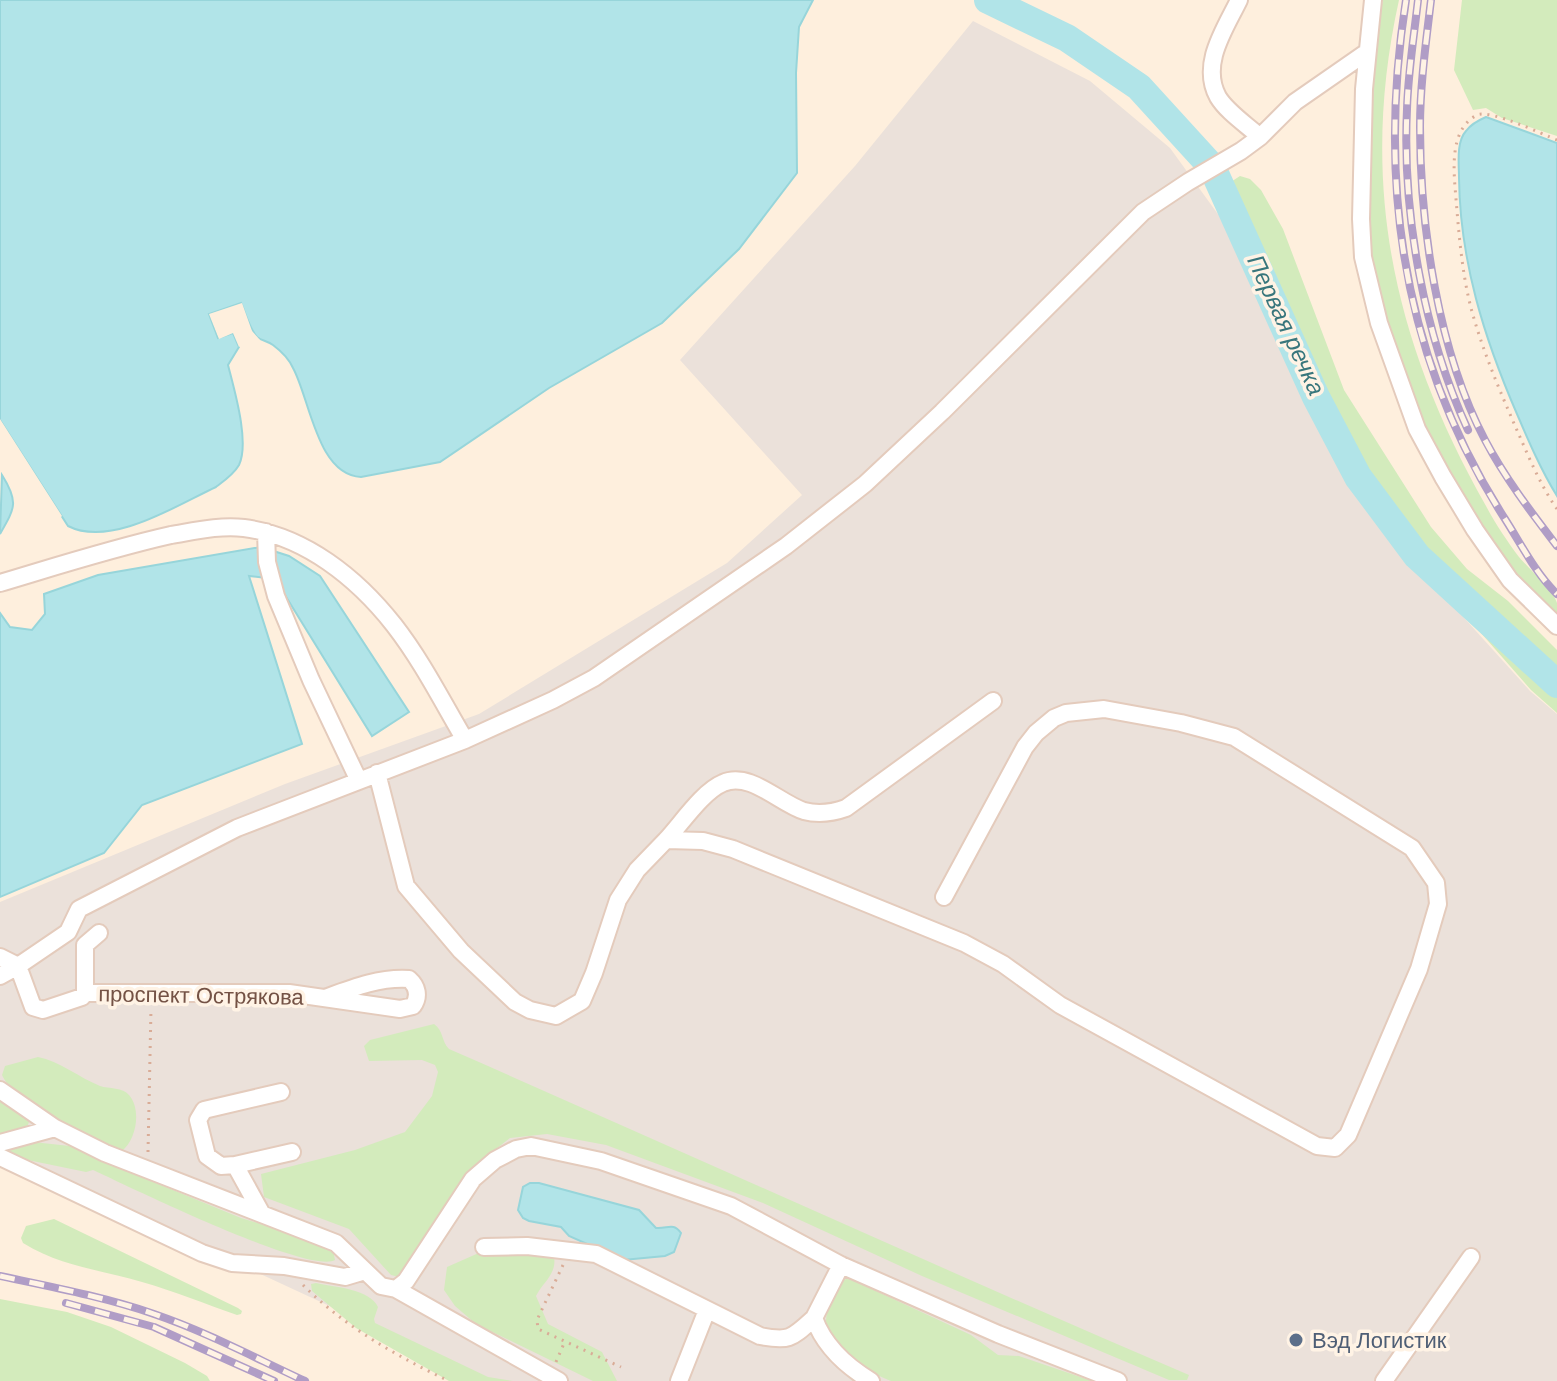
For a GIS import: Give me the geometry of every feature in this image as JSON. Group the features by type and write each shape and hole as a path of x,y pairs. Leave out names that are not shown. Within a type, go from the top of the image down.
{"street":[{"path":"1239,0 1212,60 1212,78 1219,98 1260,137"},
{"path":"1373,0 1360,177 1363,257 1390,357 1417,429 1475,530 1510,580 1557,626"},
{"path":"0,976 68,932 79,909 237,828 465,740 594,678 786,546 865,484 1143,212 1241,151 1295,102 1367,52"},
{"path":"0,583 136,543 204,529 240,527 293,541 330,563 365,593 394,625 428,674 465,740"},
{"path":"266,532 267,562 276,596 311,680 359,781"},
{"path":"377,773 406,886 461,951 515,1002 530,1010 556,1016 582,1001 618,900 637,870 710,792 725,781 746,781 804,811 828,814 846,808 993,701"},
{"path":"666,840 703,841 733,849 964,943 1003,964 1060,1005 1097,1026 1317,1146 1335,1148 1348,1135 1419,969 1438,904 1436,883 1412,848 1234,737 1181,723 1104,709 1066,713 1054,718 1036,733 1025,747 944,897"},
{"path":"85,993 85,945 99,933"},
{"path":"0,957 18,966"},
{"name":"проспект Острякова","path":"18,966 33,1007 43,1010 82,997 85,993 151,992 289,993 400,1009 413,1006 417,992 409,979 397,978 357,986 325,998"},
{"path":"0,1090 55,1128 105,1153 336,1243 381,1286 396,1289 554,1379"},
{"path":"281,1092 204,1110 198,1120 207,1156 221,1166 292,1152"},
{"path":"0,1143 55,1128"},
{"path":"396,1289 406,1281 473,1179 495,1160 516,1149 531,1146 601,1161 731,1206 841,1265 1110,1380"},
{"path":"0,1157 202,1253 232,1263 284,1266 345,1277 365,1271"},
{"path":"235,1165 262,1214"},
{"path":"484,1247 527,1246 596,1254 760,1336 780,1340 793,1338 814,1318 841,1265"},
{"path":"1384,1381 1471,1257"},
{"path":"679,1381 707,1310"},
{"path":"814,1318 820,1334 843,1361 871,1381"}],"path":[{"path":"1557,140 1491,114 1477,115 1462,130 1456,142 1454,178 1459,236 1471,307 1497,385 1557,509"},
{"path":"151,992 147,1131 148,1152 156,1173"},
{"path":"569,1251 537,1320 538,1329 621,1367"},
{"path":"302,1284 329,1311 415,1365 449,1381"},
{"path":"554,1379 565,1341"}],"shaded area":[{"path":"973,21 1090,81 1170,148 1241,246 1359,495 1411,559 1530,691 1557,714 1557,1381 491,1381 0,1153 0,902 285,784 479,714 727,563 802,495 680,360 855,166"}],"green space":[{"path":"1383,0 1399,0 1387,68 1382,134 1384,198 1393,261 1407,323 1454,445 1501,532 1555,598 1557,622 1508,572 1444,474 1394,355 1367,258 1367,100"},
{"path":"1462,0 1557,0 1557,136 1502,118 1486,108 1473,110 1454,70"},
{"path":"1240,176 1250,179 1261,190 1283,229 1344,390 1431,527 1467,569 1508,601 1557,650 1557,713 1531,690 1358,493 1274,303 1220,196 1220,189"},
{"path":"434,1024 449,1049 1189,1375 1187,1380 1169,1380 922,1276 763,1203 606,1145 547,1134 510,1138 473,1167 453,1194 415,1263 399,1277 391,1275 349,1229 264,1197 261,1174 355,1150 405,1132 432,1096 438,1072 435,1065 422,1060 369,1061 364,1046 370,1040"},
{"path":"38,1057 100,1086 120,1089 129,1095 135,1109 136,1124 131,1140 122,1151 52,1116 9,1085 2,1075 5,1066"},
{"path":"0,1096 27,1117 27,1127 0,1135"},
{"path":"33,1142 88,1148 156,1183 241,1218 322,1242 333,1250 335,1260 319,1261 291,1255 256,1242 93,1170 86,1172 18,1158 9,1153 10,1147"},
{"path":"54,1219 238,1308 241,1314 142,1282 66,1262 23,1243 21,1238 26,1226"},
{"path":"506,1250 554,1257 551,1273 536,1296 548,1324 602,1352 617,1381 593,1381 476,1324 455,1306 444,1290 447,1267 481,1252"},
{"path":"848,1278 971,1335 998,1355 1019,1356 1092,1381 891,1381 851,1359 829,1333 826,1318 829,1307 842,1281"},
{"path":"311,1284 367,1296 378,1307 375,1323 488,1377 513,1381 449,1381 356,1328 312,1291"},
{"path":"0,1299 67,1312 111,1327 185,1363 210,1381 0,1381"}],"water":[{"path":"0,0 813,0 799,27 797,173 739,249 662,323 549,388 440,462 361,477 346,473 325,450 291,365 276,347 257,337 241,303 209,314 218,338 233,333 239,347 228,365 242,430 239,465 216,487 144,522 104,532 85,531 68,526 0,420"},
{"path":"1486,117 1557,143 1557,496 1505,385 1484,328 1469,269 1460,209 1459,147 1468,129"},
{"path":"2,475 11,492 13,505 0,534"},
{"path":"261,547 289,556 320,576 409,712 372,736 275,579 249,576 302,744 142,805 104,853 0,897 0,613 10,627 32,630 45,614 44,594 98,575"},
{"path":"530,1183 639,1210 656,1228 673,1227 681,1233 674,1252 665,1256 623,1260 569,1236 561,1227 529,1221 518,1210 523,1187"}],"pier":[{"path":"242,303 252,331 260,340 256,341 249,333 239,308 214,316 221,333 236,330 243,345 239,347 233,333 219,339 209,314"},
{"path":"0,419 62,516 59,519 0,426"}],"waterway":[{"name":"Первая речка","path":"988,0 1067,38 1139,87 1212,167 1316,397 1358,477 1417,556 1557,684"}],"railway":[{"path":"1406,0 1398,69 1395,137 1398,204 1406,269 1421,334 1442,397 1470,459 1529,558 1557,594"},
{"path":"1418,0 1407,109 1408,190 1428,314 1439,355 1468,430"},
{"path":"1431,0 1421,95 1421,166 1428,247 1444,328 1455,368 1485,440 1528,508 1557,546"},
{"path":"0,1276 97,1297 154,1314 212,1337 305,1381"},
{"path":"66,1303 154,1327 274,1381"}],"place":[{"name":"Вэд Логистик","path":"1296,1340"}]}
